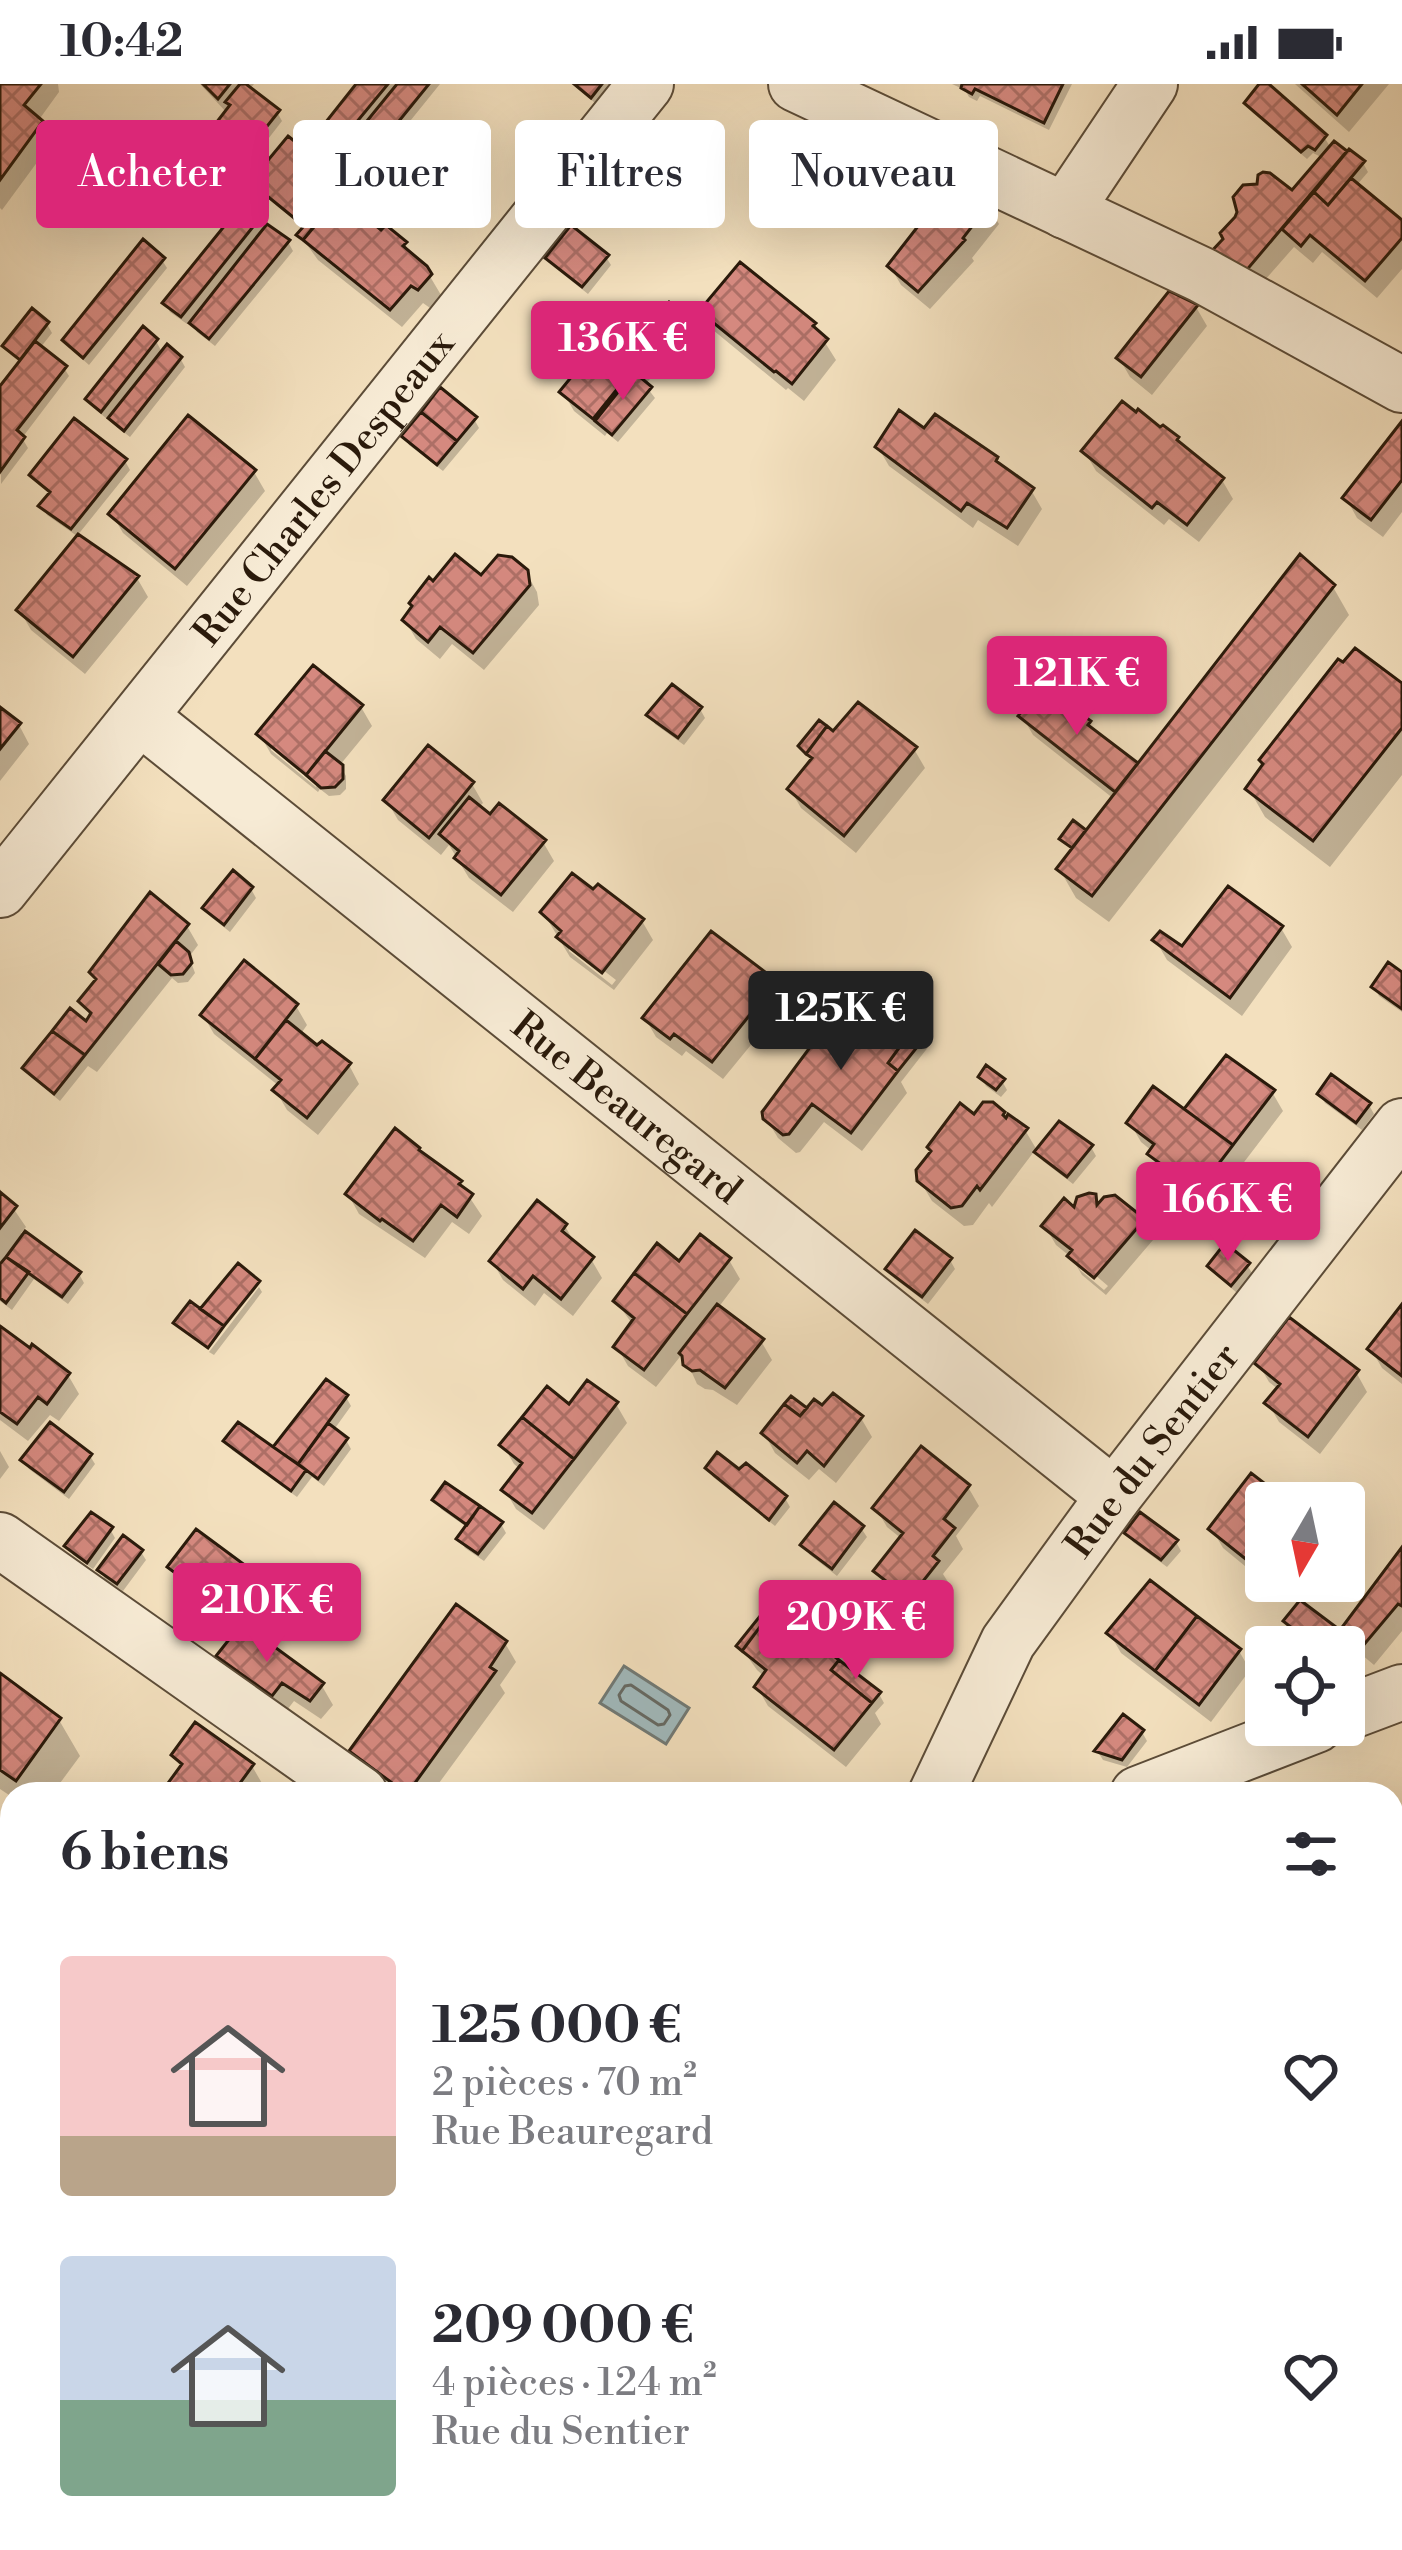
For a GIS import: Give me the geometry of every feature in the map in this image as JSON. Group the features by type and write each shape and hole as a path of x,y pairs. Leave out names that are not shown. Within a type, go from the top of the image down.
{"street":[{"name":"Rue Charles Despeaux","path":"0,890 646,84"},
{"path":"796,84 1202,274 1402,386"},
{"path":"1065,211 1150,84"},
{"name":"Rue Beauregard","path":"140,717 1114,1496"},
{"name":"Rue du Sentier","path":"942,1782 1008,1642 1114,1496 1402,1126"},
{"path":"0,1540 343,1782"},
{"path":"1365,1706 1402,1691"},
{"path":"1169,1782 1262,1746"}],"water":[{"path":"624,1666 689,1708 666,1744 600,1703"}],"building":[{"path":"0,84 41,84 24,105 42,120 36,120 36,131 0,180"},
{"path":"203,84 230,84 218,99"},
{"path":"240,84 246,84 280,110 269,124 269,120 218,120 230,105 225,102"},
{"path":"356,84 388,84 358,120 327,120"},
{"path":"397,84 429,84 400,120 368,120"},
{"path":"574,84 602,84 591,98"},
{"path":"962,84 1063,84 1044,123 975,89 972,94"},
{"path":"1259,84 1269,84 1327,135 1315,150 1308,146 1301,152 1244,103"},
{"path":"1302,84 1362,84 1337,115"},
{"path":"288,136 293,140 293,217 269,197 269,159"},
{"path":"1334,141 1347,151 1245,272 1208,255 1235,217 1233,197 1243,185 1257,184 1263,172 1292,190"},
{"path":"1349,149 1365,161 1328,205 1314,192"},
{"path":"1351,178 1402,220 1402,238 1365,281 1310,235 1301,246 1282,229 1314,192 1328,205"},
{"path":"269,225 290,240 209,339 189,323 264,228"},
{"path":"223,228 252,228 181,317 162,303"},
{"path":"302,228 313,228 303,240 296,235"},
{"path":"313,228 390,228 432,274 418,290 411,286 390,310 303,240"},
{"path":"569,228 609,255 582,287 545,258"},
{"path":"917,228 971,228 918,292 887,266"},
{"path":"143,239 165,258 83,358 62,340"},
{"path":"740,262 816,323 813,326 828,339 792,384 699,311"},
{"path":"1169,291 1198,305 1141,377 1116,358"},
{"path":"669,302 680,311 593,419 559,392 613,319 619,325 631,311 650,325"},
{"path":"32,308 49,322 20,360 2,346"},
{"path":"143,326 158,339 101,412 85,399"},
{"path":"35,341 67,366 17,430 25,437 0,472 0,386"},
{"path":"167,344 182,357 124,431 108,418"},
{"path":"634,372 652,387 612,435 595,421"},
{"path":"440,387 477,417 457,441 421,412"},
{"path":"1122,401 1179,437 1224,478 1187,525 1157,502 1152,508 1081,451"},
{"path":"899,410 924,428 935,414 1034,488 1007,528 967,503 961,511 875,447"},
{"path":"421,412 457,441 437,465 401,436"},
{"path":"188,415 256,470 175,569 108,514"},
{"path":"74,418 127,459 71,529 38,506 50,492 29,475"},
{"path":"1402,421 1402,480 1371,520 1342,498"},
{"path":"78,534 139,576 73,657 16,610"},
{"path":"455,554 481,575 498,555 512,557 528,570 530,585 473,653 440,627 428,642 402,620 429,577 433,581"},
{"path":"1300,554 1335,585 1092,896 1056,869"},
{"path":"1355,648 1402,683 1402,728 1313,841 1245,789 1263,764 1259,760 1338,659 1343,662"},
{"path":"313,665 363,705 306,775 256,734"},
{"path":"672,684 702,707 678,738 646,715"},
{"path":"1042,685 1138,763 1115,792 1018,716"},
{"path":"858,702 917,747 844,836 787,789 812,758 806,754 827,726 833,731"},
{"path":"0,707 21,723 0,749"},
{"path":"819,720 827,726 806,754 798,746"},
{"path":"428,745 474,782 429,838 383,800"},
{"path":"325,751 343,765 343,779 335,787 321,788 306,775"},
{"path":"469,797 490,814 499,803 546,840 501,895 454,858 459,851 439,834"},
{"path":"1073,820 1086,830 1072,848 1059,839"},
{"path":"233,870 253,887 224,925 202,908"},
{"path":"572,873 593,889 598,884 644,919 602,973 556,937 561,931 540,912"},
{"path":"1228,886 1283,926 1230,998 1152,940 1160,931 1182,946"},
{"path":"150,892 189,924 85,1055 52,1031 70,1008 86,1021 91,1013 78,1001 96,979 89,972"},
{"path":"711,931 777,981 712,1062 642,1018"},
{"path":"176,941 189,952 192,963 183,974 171,975 158,964"},
{"path":"244,960 298,1004 255,1059 200,1015"},
{"path":"1388,962 1402,972 1402,1009 1371,987"},
{"path":"886,1005 915,1026 888,1063 898,1071 851,1133 812,1104 789,1134 783,1135 763,1119 762,1112 831,1019 836,1024 842,1016 865,1034"},
{"path":"286,1020 317,1045 322,1041 351,1063 307,1118 272,1090 281,1080 255,1059"},
{"path":"915,1026 926,1036 898,1071 888,1063"},
{"path":"52,1031 85,1055 54,1094 22,1068"},
{"path":"1226,1055 1275,1090 1233,1145 1184,1109"},
{"path":"986,1065 1005,1079 996,1090 978,1077"},
{"path":"1331,1074 1371,1103 1356,1123 1317,1094"},
{"path":"1153,1086 1233,1145 1198,1191 1147,1154 1154,1144 1126,1123"},
{"path":"983,1102 993,1102 1006,1118 1008,1114 1028,1128 980,1190 977,1186 962,1206 951,1208 917,1181 916,1170 960,1103 974,1114"},
{"path":"1059,1121 1093,1145 1067,1177 1034,1152"},
{"path":"395,1128 473,1194 457,1217 441,1205 413,1241 345,1194"},
{"path":"0,1192 17,1206 0,1228"},
{"path":"1096,1194 1097,1205 1115,1195 1145,1219 1094,1278 1067,1256 1072,1250 1041,1226 1064,1198 1074,1207 1077,1197"},
{"path":"537,1200 567,1224 562,1231 594,1257 561,1299 533,1276 523,1289 489,1261"},
{"path":"915,1230 952,1258 922,1297 885,1269"},
{"path":"25,1231 81,1272 62,1297 6,1257"},
{"path":"700,1234 731,1258 687,1314 634,1273 657,1243 679,1261"},
{"path":"1225,1243 1250,1263 1231,1286 1207,1266"},
{"path":"6,1257 29,1272 6,1303 0,1298 0,1264"},
{"path":"238,1263 260,1281 224,1326 200,1309"},
{"path":"634,1273 687,1314 644,1370 613,1347 634,1318 613,1301"},
{"path":"190,1301 224,1326 208,1348 173,1323"},
{"path":"717,1304 764,1339 725,1388 700,1370 683,1365 679,1353"},
{"path":"1402,1304 1402,1376 1367,1349"},
{"path":"1289,1317 1359,1370 1308,1437 1264,1403 1280,1384 1254,1363"},
{"path":"0,1326 70,1373 47,1404 38,1397 17,1424 0,1412"},
{"path":"326,1379 348,1395 298,1464 273,1447"},
{"path":"587,1380 618,1402 574,1459 522,1417 547,1386 569,1404"},
{"path":"833,1393 863,1416 824,1466 807,1451 797,1463 761,1433 784,1404 800,1416 814,1399 822,1405"},
{"path":"791,1396 807,1408 800,1416 784,1404"},
{"path":"522,1417 574,1459 532,1513 501,1490 522,1463 499,1445"},
{"path":"50,1422 92,1454 64,1492 20,1460"},
{"path":"238,1422 306,1470 291,1491 223,1441"},
{"path":"328,1423 348,1438 318,1479 298,1464"},
{"path":"921,1446 970,1485 944,1519 955,1528 933,1556 939,1561 909,1599 873,1571 903,1533 872,1508"},
{"path":"717,1452 739,1469 746,1463 787,1496 769,1520 705,1468"},
{"path":"1251,1473 1263,1482 1245,1482 1245,1558 1208,1529"},
{"path":"445,1482 480,1506 467,1525 432,1500"},
{"path":"834,1502 864,1526 832,1569 800,1545"},
{"path":"480,1506 503,1522 478,1554 456,1539"},
{"path":"91,1512 113,1527 87,1563 64,1546"},
{"path":"1140,1512 1178,1540 1161,1560 1124,1533"},
{"path":"196,1529 257,1574 228,1612 167,1567"},
{"path":"123,1535 143,1550 117,1584 97,1570"},
{"path":"1402,1547 1402,1606 1398,1604 1365,1643 1365,1626 1343,1626"},
{"path":"1150,1580 1197,1616 1155,1671 1106,1633"},
{"path":"1303,1602 1335,1626 1289,1626 1283,1621"},
{"path":"456,1604 507,1641 490,1667 496,1671 416,1782 391,1782 349,1751"},
{"path":"769,1605 774,1608 742,1651 736,1646"},
{"path":"774,1608 839,1660 831,1670 872,1703 834,1750 754,1687 766,1670 742,1651"},
{"path":"1197,1616 1241,1649 1199,1705 1155,1671"},
{"path":"242,1623 324,1683 310,1701 282,1683 272,1696 216,1656"},
{"path":"839,1660 881,1692 872,1703 831,1670"},
{"path":"0,1673 61,1718 16,1781 0,1770"},
{"path":"1123,1714 1144,1730 1122,1760 1094,1751"},
{"path":"195,1722 254,1764 241,1782 169,1782 182,1764 171,1755"}]}
